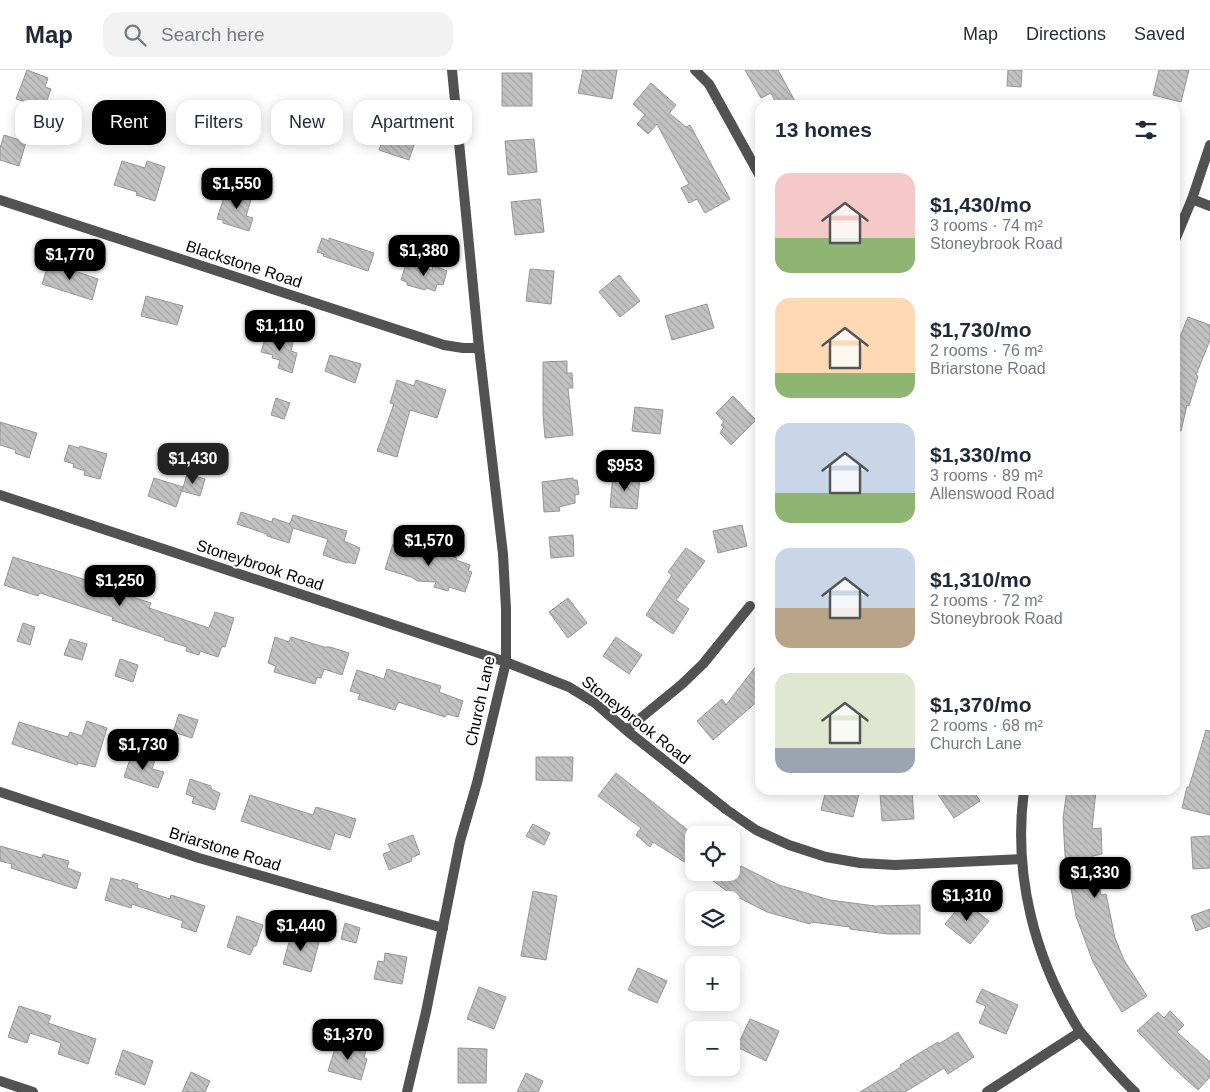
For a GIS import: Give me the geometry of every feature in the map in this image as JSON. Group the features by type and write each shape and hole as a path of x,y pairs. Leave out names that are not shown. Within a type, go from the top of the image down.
{"street":[{"name":"Church Lane","path":"407,1092 460,841 477,783 506,662 503,554 479,348 452,70"},
{"path":"695,70 709,84 755,167"},
{"path":"1180,228 1210,145"},
{"path":"1192,199 1210,206"},
{"name":"Blackstone Road","path":"0,200 444,345 479,348"},
{"name":"Stoneybrook Road","path":"0,495 506,662 569,687 595,703 626,730 728,810 756,830 789,845 826,857 860,863 895,865 1021,859"},
{"path":"626,730 681,685 703,664 750,606"},
{"name":"Briarstone Road","path":"0,792 199,858 443,928"},
{"path":"1023,795 1021,809 1021,859 1026,894 1036,938 1054,984 1080,1032 1135,1092"},
{"path":"987,1092 1080,1032"},
{"path":"0,1081 33,1092"}],"building":[{"path":"27,70 48,78 45,87 51,89 47,100 16,99"},
{"path":"583,70 617,70 612,99 578,93"},
{"path":"745,70 778,70 794,100 774,100 771,93 761,98"},
{"path":"1008,70 1022,70 1021,87 1007,86"},
{"path":"1159,70 1189,70 1181,102 1180,100 1153,95"},
{"path":"502,73 532,73 532,106 502,106"},
{"path":"651,83 676,105 669,113 686,127 690,125 730,199 705,213 697,199 689,203 681,188 689,184 657,124 648,134 637,124 645,115 633,104"},
{"path":"4,135 15,138 15,145 25,145 19,166 0,160 0,148"},
{"path":"534,139 537,172 508,175 505,141"},
{"path":"381,145 414,145 409,160 379,150"},
{"path":"122,161 145,168 147,161 165,167 155,201 136,195 137,192 114,185"},
{"path":"235,188 253,193 246,216 253,218 249,231 223,223 223,220 217,219 224,197 231,199"},
{"path":"540,199 544,232 515,235 511,202"},
{"path":"322,238 329,241 329,238 374,253 368,271 323,256 324,254 317,252"},
{"path":"49,262 98,279 92,300 42,284"},
{"path":"406,264 432,270 433,265 447,271 443,285 437,284 435,291 407,285 407,282 401,280"},
{"path":"530,269 554,271 551,304 526,301"},
{"path":"619,275 640,301 620,317 599,292"},
{"path":"146,296 183,306 177,325 141,316"},
{"path":"707,304 714,328 672,340 665,316"},
{"path":"1188,317 1210,325 1210,340 1196,375 1198,376 1189,406 1187,405 1181,431 1180,431 1180,337"},
{"path":"267,333 293,343 291,351 297,353 292,373 278,368 280,360 272,358 273,355 261,352"},
{"path":"330,355 361,364 355,383 325,371"},
{"path":"567,361 567,373 572,373 573,388 568,388 573,435 545,438 543,362"},
{"path":"397,380 414,386 416,380 446,390 437,418 410,410 397,457 377,451 394,404 390,403"},
{"path":"733,396 755,421 731,445 720,433 724,427 721,425 724,422 716,413"},
{"path":"276,398 290,403 284,419 271,415"},
{"path":"635,407 663,410 660,434 632,431"},
{"path":"0,422 37,433 29,458 15,453 16,450 0,445"},
{"path":"69,445 79,448 80,446 107,454 100,479 84,475 85,471 73,467 74,464 64,461"},
{"path":"187,474 205,479 200,496 182,491"},
{"path":"613,474 640,477 637,509 610,507"},
{"path":"154,478 183,487 176,507 148,496"},
{"path":"573,478 573,480 577,480 579,494 575,495 575,503 559,507 560,511 544,512 542,482"},
{"path":"241,512 272,522 273,518 290,524 293,515 347,531 344,541 360,548 355,564 323,555 328,539 293,528 289,543 237,524"},
{"path":"742,525 747,546 718,553 713,531"},
{"path":"573,535 574,556 551,558 549,537"},
{"path":"406,542 457,558 456,560 470,565 468,571 472,572 465,592 449,587 448,591 434,587 436,582 418,581 385,569 393,544 404,547"},
{"path":"686,548 705,561 676,600 689,609 673,634 646,615 672,575 668,572"},
{"path":"13,557 99,584 98,586 151,603 149,608 209,628 215,612 234,618 225,647 222,646 218,657 200,651 199,655 186,651 187,647 164,640 165,638 112,620 113,617 40,593 38,596 4,585"},
{"path":"568,598 587,623 568,638 549,612"},
{"path":"23,623 35,627 30,645 17,641"},
{"path":"275,637 289,642 291,637 349,653 342,675 324,669 321,678 317,677 315,684 274,672 276,666 268,663"},
{"path":"616,637 642,655 629,674 603,656"},
{"path":"70,639 87,644 82,660 64,655"},
{"path":"120,659 138,665 133,682 115,676"},
{"path":"755,667 755,703 713,740 697,721 722,699 726,705"},
{"path":"387,669 441,686 439,692 463,701 458,717 447,714 445,717 398,702 395,710 358,699 360,694 350,691 357,670 384,679"},
{"path":"179,714 198,720 192,738 173,732"},
{"path":"87,721 107,728 95,767 78,763 77,765 12,744 19,722 68,737 70,732 82,736"},
{"path":"1206,730 1210,731 1210,815 1182,808"},
{"path":"132,753 155,760 152,769 164,772 158,788 124,777"},
{"path":"536,757 573,757 572,781 536,780"},
{"path":"616,773 685,828 685,862 653,842 650,847 636,835 641,828 598,796"},
{"path":"190,779 211,786 211,789 220,793 215,810 192,803 194,797 186,794"},
{"path":"250,795 313,815 316,807 356,819 350,838 335,833 330,850 241,821"},
{"path":"825,795 859,795 853,817 821,810"},
{"path":"880,795 912,795 914,819 882,821"},
{"path":"938,795 976,795 980,801 954,818"},
{"path":"1066,795 1095,795 1092,829 1101,828 1102,854 1093,856 1101,895 1106,894 1115,938 1124,960 1147,996 1122,1012 1093,962 1076,916 1065,855 1063,818"},
{"path":"533,824 550,833 544,845 526,836"},
{"path":"413,835 420,854 411,858 412,861 389,870 383,854 391,851 388,844"},
{"path":"1210,836 1210,868 1193,869 1191,837"},
{"path":"0,846 42,858 43,854 69,861 67,868 81,873 76,889 11,868 12,864 0,861"},
{"path":"741,866 779,885 830,900 875,906 920,905 920,934 888,934 811,922 810,924 767,912 740,898 740,891 727,891 713,881 740,881"},
{"path":"111,878 138,884 137,888 170,899 171,895 205,906 196,932 181,927 183,921 132,904 131,908 105,900"},
{"path":"533,891 557,896 546,960 521,956"},
{"path":"964,901 989,921 970,944 945,924"},
{"path":"1210,909 1210,926 1196,931 1191,916"},
{"path":"237,916 263,925 256,946 254,946 250,955 227,947"},
{"path":"345,923 360,928 356,943 341,939"},
{"path":"292,931 312,937 311,940 319,942 311,972 283,964"},
{"path":"385,953 407,957 402,984 374,979 378,961 384,962"},
{"path":"638,968 667,981 657,1003 628,990"},
{"path":"479,987 506,997 494,1029 467,1019"},
{"path":"982,989 1018,1005 1006,1034 979,1023 986,1006 976,1002"},
{"path":"19,1006 51,1016 48,1023 96,1039 88,1064 58,1054 61,1043 30,1033 27,1043 8,1037"},
{"path":"1170,1011 1184,1025 1177,1032 1210,1062 1210,1077 1198,1090 1137,1031 1158,1012 1164,1018"},
{"path":"750,1019 779,1031 766,1061 740,1048 740,1041"},
{"path":"958,1032 974,1057 948,1074 944,1068 905,1092 860,1092 901,1067 900,1065"},
{"path":"337,1042 366,1050 364,1058 367,1059 361,1080 328,1071"},
{"path":"458,1048 487,1049 486,1083 458,1083"},
{"path":"123,1050 153,1061 145,1085 115,1074"},
{"path":"191,1072 210,1081 205,1092 182,1092"},
{"path":"526,1073 543,1081 538,1092 517,1092"}]}
